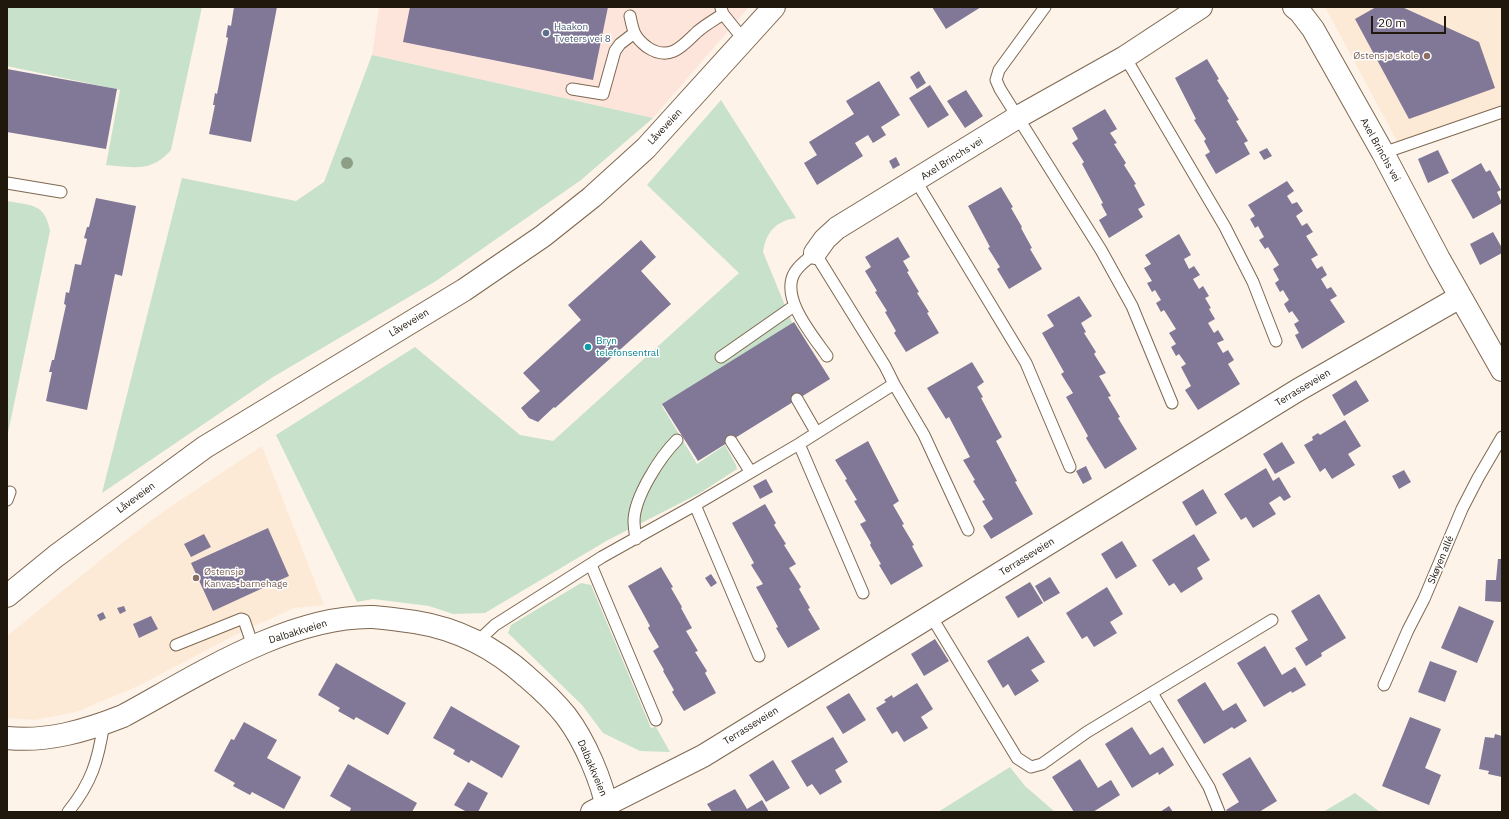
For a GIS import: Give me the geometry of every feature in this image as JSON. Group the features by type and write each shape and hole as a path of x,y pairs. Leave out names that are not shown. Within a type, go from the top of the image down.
{"street":[{"name":"Låveveien","path":"7,596 56,556 205,447 464,290 543,236 592,197 646,148 774,7"},
{"name":"Axel Brinchs vei","path":"815,253 825,239 837,228 916,181 1018,117 1125,57 1201,7"},
{"name":"Axel Brinchs vei","path":"1294,7 1300,12 1313,29 1383,153 1460,297 1502,370"},
{"name":"Terrasseveien","path":"602,809 703,756 1298,390 1460,297"},
{"name":"Dalbakkveien","path":"7,738 26,740 56,737 85,730 123,716 253,646 311,626 339,620 372,617 426,624 478,641 516,667 542,690 565,715 576,731 591,763 602,809"}],"lane":[{"path":"1044,7 999,70 996,80 1101,250 1132,306 1172,403"},
{"path":"630,16 633,34 642,44 660,53 674,52 683,47 698,31 722,10 744,40"},
{"path":"572,89 603,94 615,51 620,44 633,34"},
{"path":"1125,57 1225,227 1253,282 1276,341"},
{"path":"1383,153 1502,112"},
{"path":"916,181 1026,363 1070,467"},
{"path":"7,183 62,192"},
{"path":"815,253 885,366 924,435 968,530"},
{"name":"Axel Brinchs vei","path":"815,253 794,272 789,286 794,306 827,356"},
{"path":"721,357 794,306"},
{"path":"478,641 495,625 591,565 799,444 894,384"},
{"path":"798,400 816,432"},
{"name":"Skøyen allé","path":"1384,684 1408,630 1424,599 1462,509 1478,478 1502,438"},
{"path":"636,539 634,519 643,489 668,449 677,440"},
{"path":"731,441 750,472"},
{"path":"799,444 863,593"},
{"path":"695,505 759,656"},
{"path":"591,565 656,720"},
{"path":"932,616 1017,758 1031,767 1042,764 1087,732 1272,620"},
{"path":"176,645 241,619 244,620 253,646"},
{"path":"1152,693 1209,787 1219,812"},
{"path":"68,812 78,799 99,757 104,723"}],"shaded area":[{"path":"379,7 749,7 653,118 372,55"},
{"name":"Østensjø skole","path":"1325,7 1502,7 1502,105 1398,143"},
{"name":"Østensjø Kanvas-barnehage","path":"262,446 324,605 294,608 243,631 138,686 76,712 35,720 7,718 7,636 113,550 164,511"}],"green space":[{"path":"7,7 202,7 171,150 156,162 142,167 106,165 120,90 7,66"},
{"path":"372,55 653,118 581,180 436,281 273,377 102,493 182,178 296,201 324,182"},
{"path":"721,100 796,218 782,222 773,229 766,239 763,252 793,325 662,406 697,464 725,445 737,469 700,493 608,540 485,613 453,614 429,606 373,599 357,602 276,435 415,347 520,435 553,441 739,273 647,185"},
{"path":"7,201 36,207 45,215 50,231 8,433"},
{"path":"581,583 591,585 651,728 656,727 670,752 640,751 603,733 582,705 508,633 511,625"},
{"path":"1010,767 1025,786 1055,812 938,812"},
{"path":"1355,793 1380,812 1323,812"}],"building":[{"path":"234,7 277,7 251,142 209,134 215,105 213,105 215,93 217,94 228,38 226,37 228,25 231,26"},
{"name":"Haakon Tveters vei 8","path":"410,7 608,7 593,80 403,42"},
{"path":"932,7 981,7 946,29"},
{"path":"1376,7 1402,7 1479,42 1495,88 1409,119 1355,19"},
{"path":"1207,59 1219,79 1217,80 1229,99 1227,100 1239,120 1236,121 1248,141 1244,143 1250,154 1216,174 1205,155 1210,152 1204,141 1206,139 1194,120 1196,119 1175,78"},
{"path":"7,69 117,89 106,149 7,132"},
{"path":"919,71 926,83 917,89 910,77"},
{"path":"879,81 900,115 881,127 886,135 873,143 868,135 855,143 863,156 817,185 804,163 817,155 809,142 854,114 846,101"},
{"path":"930,85 949,115 928,128 909,98"},
{"path":"966,90 983,116 965,128 947,101"},
{"path":"1105,109 1117,129 1110,133 1117,143 1114,144 1126,163 1124,165 1136,184 1134,185 1145,205 1138,209 1143,217 1109,238 1099,220 1107,215 1101,204 1103,203 1082,164 1084,162 1072,143 1078,139 1072,128"},
{"path":"1267,148 1272,156 1264,160 1259,152"},
{"path":"1438,150 1449,173 1428,183 1418,159"},
{"path":"896,157 900,165 893,169 889,161"},
{"path":"1481,163 1486,172 1490,170 1501,190 1497,192 1502,203 1473,219 1451,180"},
{"path":"1287,181 1294,191 1287,196 1292,204 1297,202 1303,211 1296,216 1302,226 1307,223 1313,232 1306,236 1318,255 1311,259 1317,269 1322,266 1327,275 1321,279 1327,289 1331,287 1337,296 1330,300 1345,322 1302,349 1295,335 1299,333 1294,324 1299,321 1292,311 1289,313 1284,304 1289,300 1283,290 1280,292 1275,283 1279,280 1273,269 1279,265 1268,247 1265,249 1259,240 1264,237 1258,226 1255,228 1250,219 1255,216 1248,205"},
{"path":"1001,187 1013,207 1011,208 1032,248 1030,249 1042,269 1009,289 997,269 1000,267 988,248 990,247 968,206"},
{"path":"96,198 136,206 122,276 115,274 87,410 46,401 52,372 49,372 52,360 54,360 66,305 64,304 66,292 69,293 75,264 81,265 87,239 84,238 87,227 89,227"},
{"path":"1493,232 1502,248 1502,253 1480,265 1470,244"},
{"path":"1179,234 1191,255 1184,259 1189,269 1194,266 1200,275 1193,279 1199,289 1203,286 1209,296 1205,298 1215,319 1208,323 1214,333 1218,330 1224,340 1217,343 1223,353 1228,350 1234,360 1228,364 1240,384 1198,410 1185,390 1191,386 1181,367 1186,364 1179,354 1176,356 1171,347 1176,344 1169,333 1176,329 1164,310 1161,312 1156,303 1161,300 1155,290 1152,292 1147,283 1152,281 1144,268 1151,264 1145,255"},
{"path":"898,237 910,257 903,261 909,271 907,272 919,292 917,293 929,312 927,313 939,333 906,352 894,333 896,331 885,312 887,311 875,292 877,291 865,271 871,267 865,257"},
{"name":"Bryn telefonsentral","path":"641,240 656,257 641,271 671,304 538,422 529,418 521,408 540,391 523,373 581,320 568,305"},
{"path":"1079,296 1092,316 1081,323 1086,332 1084,333 1096,352 1094,354 1106,373 1099,376 1111,396 1108,397 1120,417 1118,418 1137,449 1105,469 1086,438 1088,436 1066,397 1073,393 1061,374 1064,372 1042,333 1054,326 1047,315"},
{"path":"794,322 830,379 698,461 662,404"},
{"path":"972,362 984,382 977,387 983,397 981,398 1002,437 996,441 1017,481 1015,482 1033,514 991,539 983,526 993,519 982,501 985,500 973,481 975,480 963,460 970,457 949,417 946,419 927,388"},
{"path":"1356,380 1369,401 1344,416 1332,395"},
{"path":"1345,420 1361,446 1348,454 1355,465 1332,479 1325,468 1320,472 1304,445 1313,440 1312,437 1318,433 1320,435"},
{"path":"868,441 899,501 893,505 904,524 902,525 914,545 912,546 923,566 891,585 879,565 881,564 860,524 866,521 854,501 857,500 845,480 847,479 835,460"},
{"path":"1282,442 1295,463 1275,474 1263,454"},
{"path":"1086,466 1092,479 1083,484 1076,471"},
{"path":"1266,468 1273,481 1279,477 1291,497 1284,501 1280,496 1269,503 1276,514 1253,528 1246,517 1241,520 1224,494"},
{"path":"1404,470 1411,482 1399,489 1392,476"},
{"path":"766,479 773,492 760,499 753,486"},
{"path":"1203,489 1217,513 1196,526 1182,502"},
{"path":"765,504 776,523 774,525 786,544 784,545 796,564 789,568 801,587 799,589 810,608 808,609 820,629 788,648 776,628 778,627 756,587 763,584 751,565 754,563 732,523"},
{"path":"268,528 289,576 213,611 191,563"},
{"path":"204,534 211,547 191,557 184,544"},
{"path":"1194,534 1210,560 1197,568 1203,579 1181,593 1174,583 1169,586 1152,560"},
{"path":"1122,541 1137,566 1116,579 1101,554"},
{"path":"1498,559 1502,559 1502,602 1485,601 1486,580 1496,580"},
{"path":"661,567 673,587 671,588 692,628 686,631 698,651 695,652 707,671 705,673 716,693 684,711 672,692 674,690 653,651 659,647 648,628 650,626 628,586"},
{"path":"711,574 717,583 711,587 705,578"},
{"path":"1050,577 1060,593 1044,602 1035,586"},
{"path":"1030,582 1043,603 1018,618 1005,597"},
{"path":"1107,587 1123,614 1110,622 1117,633 1094,647 1087,636 1082,639 1066,613"},
{"path":"1319,594 1346,638 1321,653 1322,656 1306,666 1295,648 1308,640 1291,611"},
{"path":"124,606 126,611 120,614 117,608"},
{"path":"1459,606 1494,621 1477,663 1441,648"},
{"path":"103,612 106,618 100,621 97,615"},
{"path":"151,616 158,629 139,638 133,624"},
{"path":"1028,636 1045,662 1031,670 1039,681 1015,696 1008,684 1003,688 987,661"},
{"path":"935,639 949,661 924,676 911,654"},
{"path":"1265,646 1282,675 1295,667 1306,685 1292,693 1291,691 1264,707 1237,663"},
{"path":"1430,661 1457,671 1445,702 1418,692"},
{"path":"336,663 406,703 388,735 356,717 354,720 338,711 340,708 318,695"},
{"path":"1205,682 1223,711 1236,703 1247,721 1234,729 1232,727 1204,744 1177,700"},
{"path":"917,683 933,709 921,717 928,728 904,742 897,731 892,734 876,708 886,702 884,700 892,695 893,698"},
{"path":"849,693 866,720 843,734 826,707"},
{"path":"451,706 520,746 502,778 471,760 469,763 453,754 455,750 433,738"},
{"path":"1410,717 1441,729 1425,768 1441,775 1429,805 1382,786"},
{"path":"244,722 277,740 267,758 301,777 284,809 252,792 250,795 233,786 235,783 214,771 231,739 234,740"},
{"path":"1132,727 1150,755 1163,747 1174,765 1159,775 1158,772 1132,788 1105,744"},
{"path":"1495,734 1502,736 1502,777 1488,774 1489,771 1479,769 1485,737 1494,738"},
{"path":"833,737 848,762 835,770 842,782 820,795 812,784 807,787 791,761"},
{"path":"1250,757 1277,801 1259,812 1228,812 1226,810 1239,802 1222,774"},
{"path":"1080,759 1098,788 1111,780 1120,795 1093,812 1074,812 1052,777"},
{"path":"773,760 790,788 766,802 749,775"},
{"path":"348,764 417,803 412,812 352,812 350,811 351,808 330,796"},
{"path":"468,782 488,793 478,812 467,812 454,805"},
{"path":"735,789 747,809 762,800 769,812 712,812 707,804"},
{"path":"1169,806 1173,812 1160,812"}],"place":[{"name":"Haakon Tveters vei 8","path":"546,33"},
{"name":"Østensjø skole","path":"1427,56"},
{"name":"Bryn telefonsentral","path":"588,347"},
{"name":"Østensjø Kanvas-barnehage","path":"196,578"}]}
